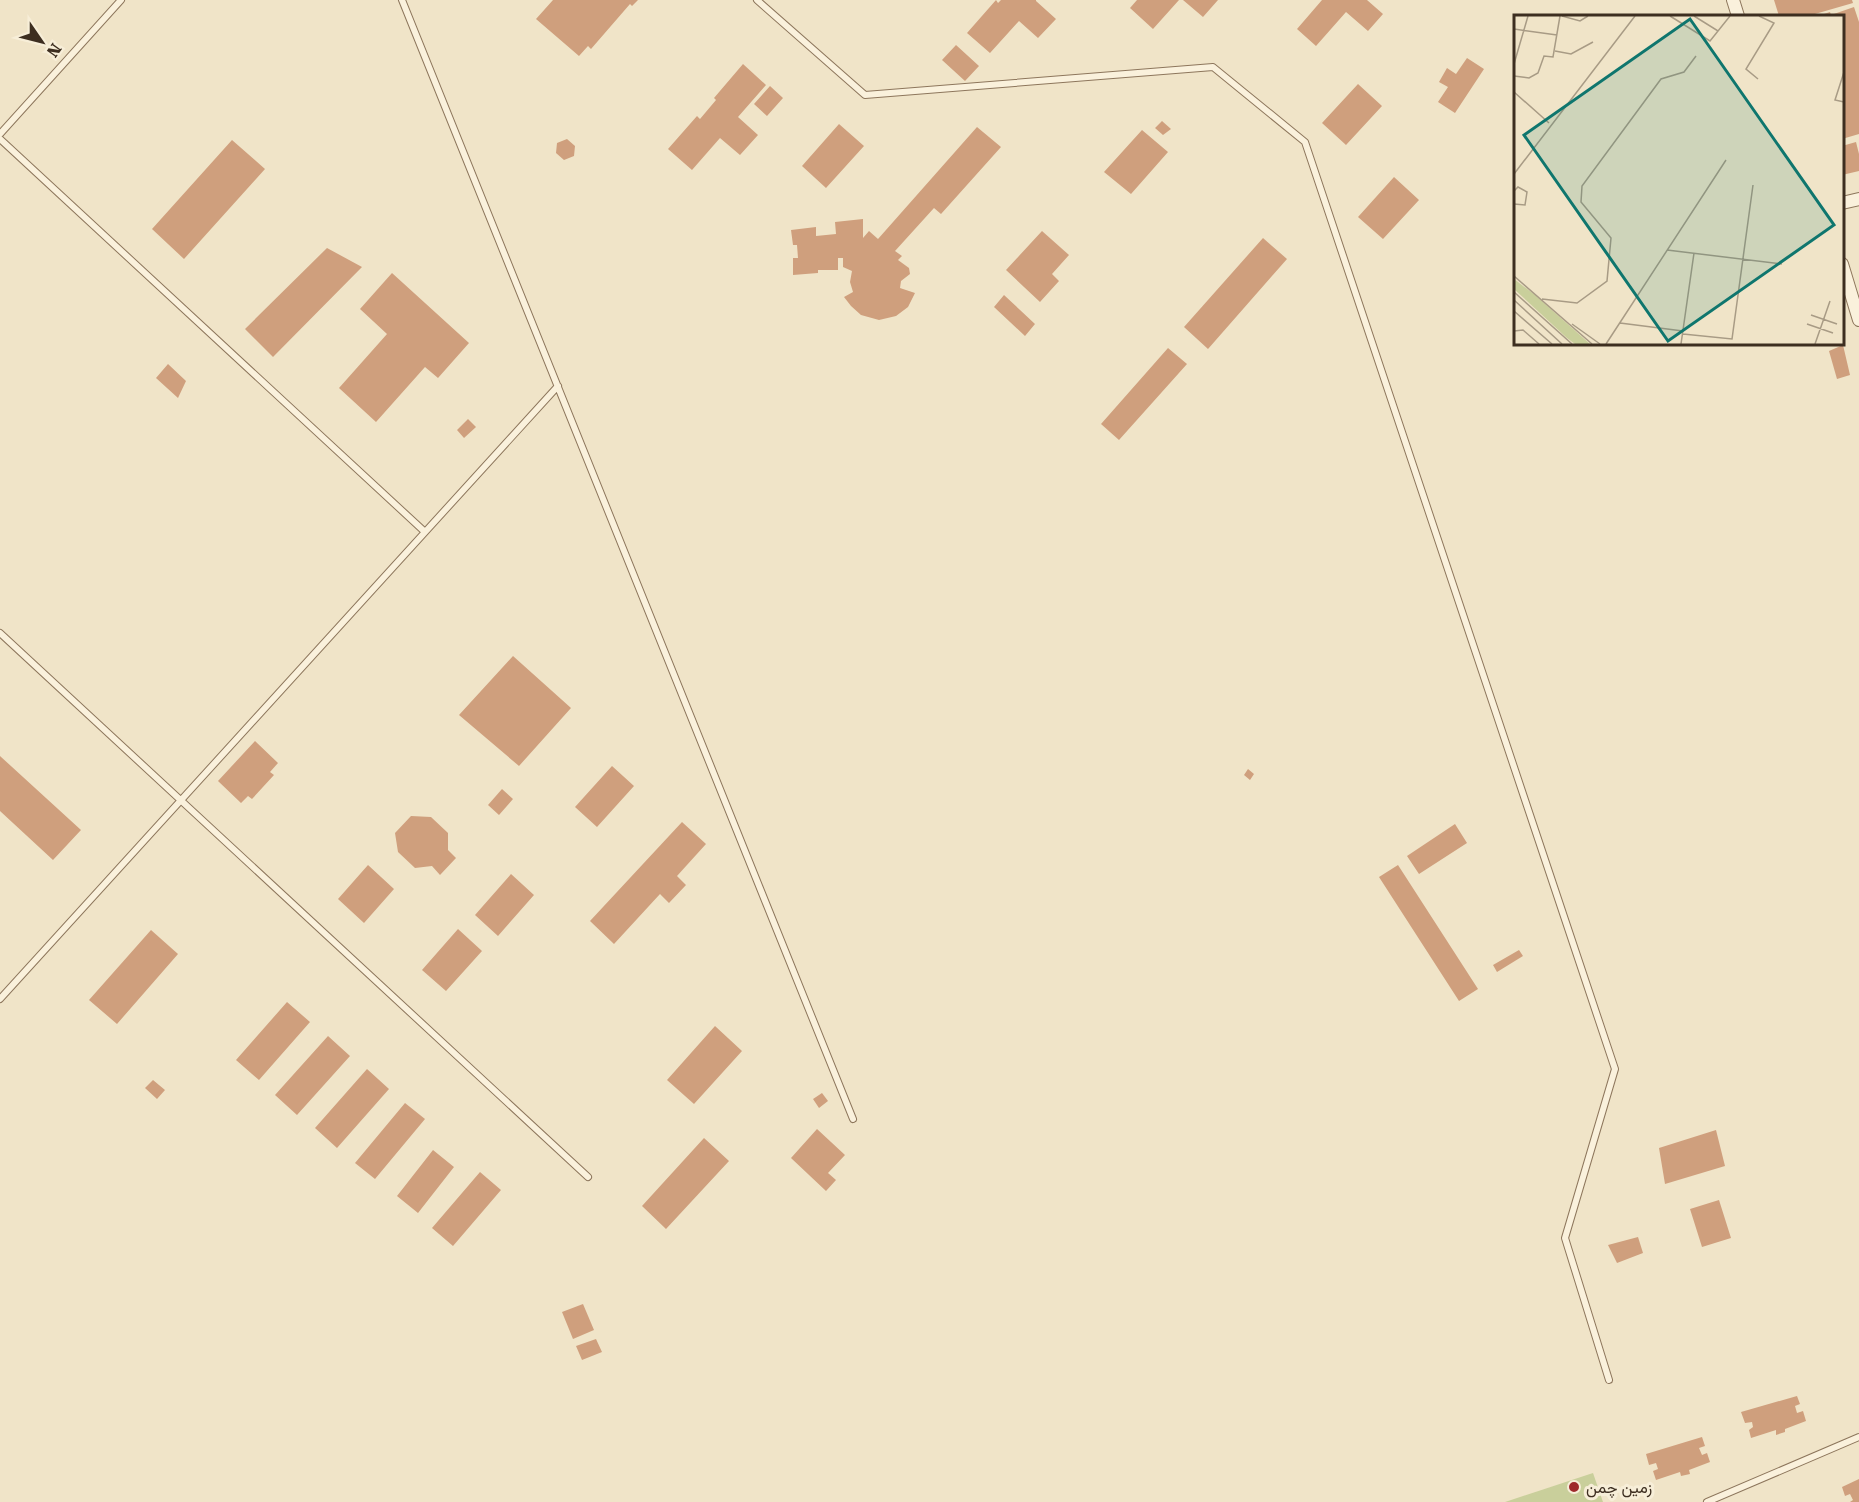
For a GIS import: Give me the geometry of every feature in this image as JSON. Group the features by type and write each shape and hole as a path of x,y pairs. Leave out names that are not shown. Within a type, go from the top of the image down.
{"street":[{"path":"1733,0 1738,15"},
{"path":"1844,203 1859,199"},
{"path":"1844,271 1859,320"}],"lane":[{"path":"0,134 121,0"},
{"path":"402,0 853,1119"},
{"path":"757,0 865,95 1213,67 1305,142 1616,1069 1565,1238 1609,1380"},
{"path":"0,139 425,532"},
{"path":"0,999 558,386"},
{"path":"0,633 588,1177"},
{"path":"1707,1502 1859,1437"}],"green space":[{"name":"زمین چمن","path":"1593,1473 1603,1502 1505,1502"}],"building":[{"path":"553,0 638,0 632,6 630,4 591,49 588,46 579,56 536,19"},
{"path":"996,0 998,3 1001,0 1036,0 1056,19 1038,38 1019,21 990,53 967,33"},
{"path":"1137,0 1179,0 1153,29 1130,8"},
{"path":"1183,0 1218,0 1203,17"},
{"path":"1322,0 1367,0 1383,14 1368,31 1346,12 1316,46 1297,29"},
{"path":"1774,0 1852,0 1853,3 1811,15 1779,15"},
{"path":"1854,7 1859,22 1859,134 1844,138 1844,15 1831,15"},
{"path":"956,45 979,66 965,81 942,60"},
{"path":"1467,58 1484,69 1455,113 1438,102 1448,87 1439,82 1447,68 1456,74"},
{"path":"743,64 766,85 738,117 758,135 740,155 720,138 692,170 668,149 697,116 700,119 716,100 714,98"},
{"path":"1358,84 1382,106 1346,145 1322,123"},
{"path":"770,86 783,98 767,116 754,104"},
{"path":"1162,121 1171,129 1163,135 1155,128"},
{"path":"839,124 864,146 826,188 802,166"},
{"path":"977,127 1001,147 941,214 934,208 895,251 902,256 898,260 909,268 910,274 901,281 900,288 915,293 908,307 896,316 879,320 861,315 844,297 853,292 850,282 852,271 843,267 843,258 838,258 838,270 818,270 818,273 793,275 793,258 798,258 797,245 793,245 791,230 816,227 816,236 836,234 835,222 863,219 863,238 869,231 878,239"},
{"path":"1142,130 1168,152 1131,194 1104,172"},
{"path":"567,139 575,146 574,156 564,160 556,153 557,143"},
{"path":"232,140 265,169 184,259 152,229"},
{"path":"1856,142 1859,171 1844,175 1844,145"},
{"path":"1394,177 1419,200 1383,239 1358,217"},
{"path":"1042,231 1069,255 1052,274 1059,281 1040,302 1006,270"},
{"path":"1263,238 1287,259 1208,349 1184,327"},
{"path":"327,248 362,267 273,357 245,329"},
{"path":"392,273 469,343 438,378 425,367 376,422 339,388 387,334 360,309"},
{"path":"1004,295 1035,324 1025,336 994,307"},
{"path":"1843,345 1850,375 1837,379 1829,351"},
{"path":"1168,348 1187,364 1119,440 1101,424"},
{"path":"168,364 186,381 178,398 156,378"},
{"path":"468,419 476,427 464,438 457,430"},
{"path":"513,656 571,708 519,766 459,715"},
{"path":"255,741 278,763 270,772 274,775 252,799 248,796 241,803 218,781"},
{"path":"0,756 81,830 53,860 0,811"},
{"path":"612,766 634,786 597,827 575,807"},
{"path":"1248,769 1254,774 1250,780 1244,775"},
{"path":"502,789 513,799 499,815 488,805"},
{"path":"411,816 431,817 448,833 448,850 456,858 440,875 432,866 415,868 398,852 395,833"},
{"path":"682,822 706,844 677,876 686,885 669,903 660,894 614,944 590,921"},
{"path":"1455,824 1467,843 1419,874 1407,856"},
{"path":"368,865 394,889 364,923 338,899"},
{"path":"1398,865 1478,989 1459,1001 1379,877"},
{"path":"511,874 534,895 498,936 475,915"},
{"path":"458,929 482,951 446,991 422,970"},
{"path":"151,930 178,954 117,1024 89,1000"},
{"path":"1519,950 1523,956 1497,972 1493,965"},
{"path":"287,1002 310,1022 259,1080 236,1060"},
{"path":"715,1026 742,1051 694,1104 667,1080"},
{"path":"328,1036 350,1056 297,1115 275,1095"},
{"path":"367,1069 389,1089 337,1148 315,1128"},
{"path":"153,1080 165,1090 157,1099 145,1088"},
{"path":"822,1093 828,1101 819,1108 813,1099"},
{"path":"405,1103 425,1119 375,1179 355,1163"},
{"path":"817,1129 845,1155 828,1173 836,1180 826,1191 791,1158"},
{"path":"1716,1130 1725,1166 1665,1184 1659,1148"},
{"path":"704,1138 729,1161 666,1229 642,1206"},
{"path":"433,1150 454,1167 418,1213 397,1196"},
{"path":"480,1172 501,1190 453,1246 432,1228"},
{"path":"1719,1200 1731,1238 1702,1247 1690,1209"},
{"path":"1638,1237 1643,1253 1617,1263 1608,1245"},
{"path":"583,1304 594,1330 573,1339 562,1312"},
{"path":"596,1339 602,1352 582,1360 576,1346"},
{"path":"1797,1396 1800,1404 1795,1406 1797,1413 1803,1411 1806,1421 1776,1435 1776,1430 1751,1438 1749,1430 1753,1427 1752,1422 1745,1423 1741,1412"},
{"path":"1702,1437 1705,1446 1699,1448 1702,1455 1707,1453 1710,1462 1689,1470 1690,1474 1681,1476 1680,1472 1656,1480 1653,1471 1658,1469 1656,1463 1649,1465 1646,1454"},
{"path":"1859,1479 1859,1502 1850,1502 1853,1500 1850,1494 1845,1496 1842,1487"}],"place":[{"name":"زمین چمن","path":"1574,1487"}]}
